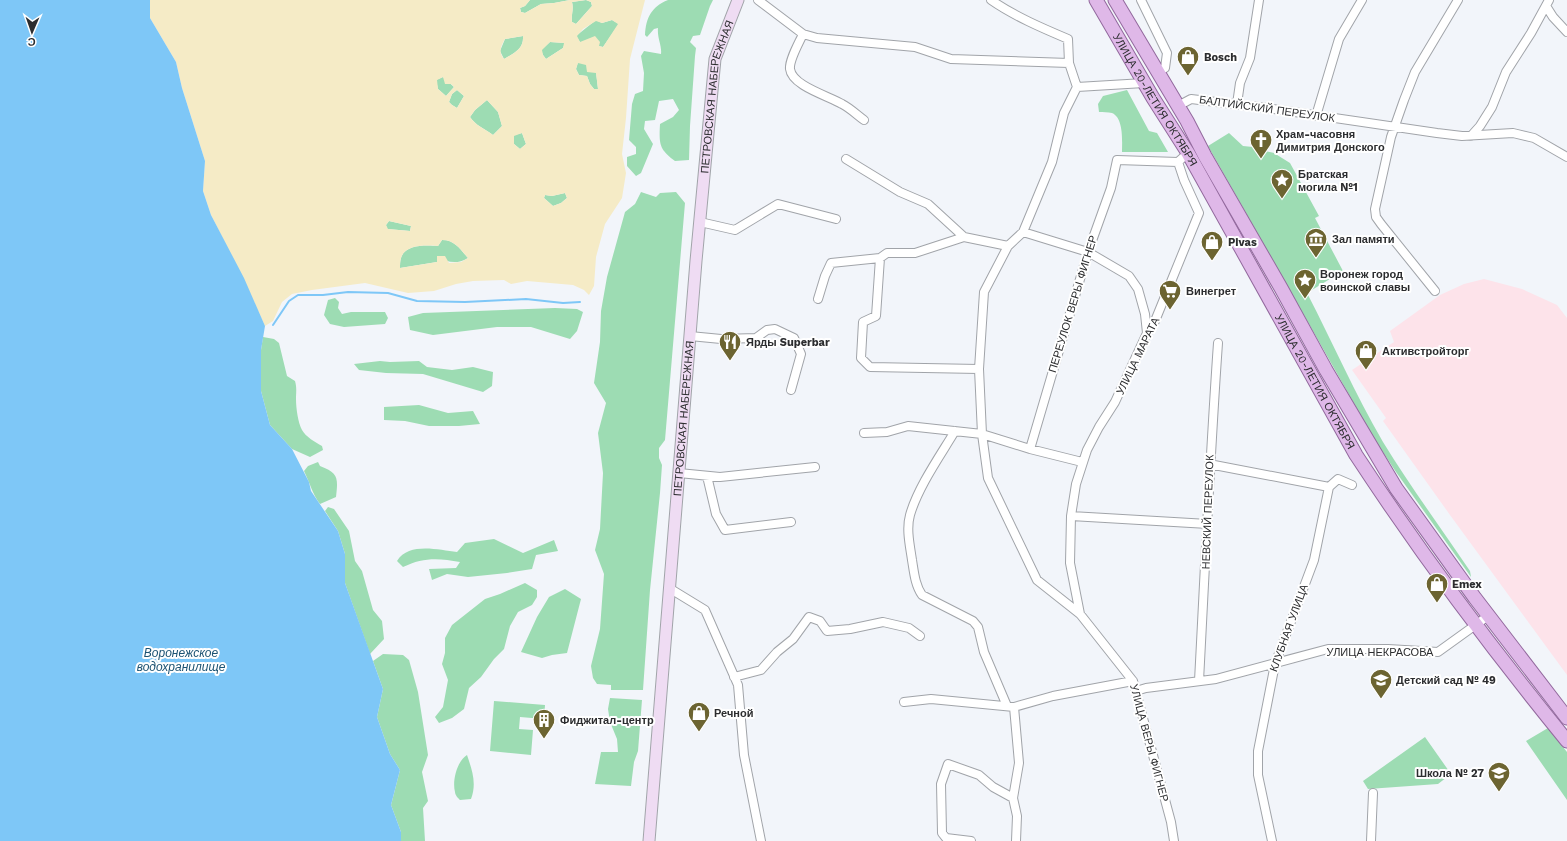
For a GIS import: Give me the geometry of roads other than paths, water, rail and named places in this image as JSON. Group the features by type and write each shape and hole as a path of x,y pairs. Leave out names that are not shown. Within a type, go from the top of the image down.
{"main road":[{"name":"ПЕТРОВСКАЯ НАБЕРЕЖНАЯ","path":"649,841 690,336 715,59 738,0"},
{"name":"УЛИЦА 20-ЛЕТИЯ ОКТЯБРЯ","path":"1096,0 1144,83 1183,158 1356,455 1385,499 1476,625 1525,690 1567,741"},
{"name":"УЛИЦА 20-ЛЕТИЯ ОКТЯБРЯ","path":"1115,0 1178,106 1371,447 1396,488 1488,616 1567,718"}],"street":[{"path":"758,0 803,34 817,38 915,48 951,59 1069,63"},
{"path":"991,0 1001,7 1068,39 1069,63 1077,88 1144,83"},
{"name":"УЛИЦА 20-ЛЕТИЯ ОКТЯБРЯ","path":"1141,0 1167,53 1165,68 1158,72"},
{"path":"1237,104 1240,83 1250,58 1259,0"},
{"path":"1316,116 1339,39 1362,0"},
{"path":"1435,290 1376,217 1375,209 1391,137 1415,72 1458,0"},
{"path":"1471,136 1480,126 1492,107 1506,72 1531,33 1547,3 1567,32"},
{"path":"803,34 793,54 790,68 794,77 810,89 843,104 864,120"},
{"name":"УЛИЦА ВЕРЫ ФИГНЕР","path":"1077,88 1064,113 1052,162 1023,232 1008,246 984,292 979,369 982,434 988,478 1037,580 1080,614 1133,681 1171,822 1174,841"},
{"name":"БАЛТИЙСКИЙ ПЕРЕУЛОК","path":"1178,106 1191,99 1237,104 1437,134 1471,136 1513,133 1534,138 1567,157"},
{"name":"ПЕРЕУЛОК ВЕРЫ ФИГНЕР","path":"1030,449 1088,252 1111,188 1117,160 1183,158"},
{"name":"УЛИЦА МАРАТА","path":"1080,614 1070,563 1071,516 1076,484 1082,462 1099,427 1116,402 1147,333 1155,321 1200,213 1184,180 1183,158"},
{"path":"846,159 900,192 928,204 964,237"},
{"path":"700,222 735,230 778,204 836,219"},
{"path":"1023,232 1088,252 1129,276 1138,289 1145,314 1147,333"},
{"path":"818,299 825,276 831,263 880,258 888,253 914,253 964,237 1008,246"},
{"path":"880,258 876,316 863,322 862,358 870,367 979,369"},
{"path":"690,336 721,339 756,338 768,330 775,329 794,338 801,354 791,390"},
{"name":"НЕВСКИЙ ПЕРЕУЛОК","path":"1199,681 1208,524 1209,464 1218,343"},
{"path":"864,433 887,432 908,426 982,434 1030,449 1082,462"},
{"path":"955,431 917,497 910,516 909,541 914,575 918,590 922,595 978,626 984,652 1010,706 1019,763 1013,798 1017,816 1016,841"},
{"path":"1209,464 1329,487 1338,479 1352,485"},
{"path":"679,473 720,477 815,467"},
{"path":"707,476 716,514 725,530 791,522"},
{"name":"КЛУБНАЯ УЛИЦА","path":"1272,841 1258,775 1258,757 1275,664 1314,560 1329,487"},
{"path":"1071,516 1208,524"},
{"path":"669,588 705,610 738,685 744,755 761,841"},
{"name":"УЛИЦА НЕКРАСОВА","path":"1136,691 1146,688 1216,679 1328,649 1388,649 1438,652 1488,616"},
{"path":"734,677 761,670 777,652 793,639 810,617 820,621 827,631 850,630 883,622 909,628 920,636"},
{"path":"904,702 931,699 1010,706 1053,696 1133,681"},
{"path":"971,841 946,838 942,833 941,784 948,764 979,775 993,787 1013,798"},
{"path":"1371,841 1373,793"}],"water":[{"name":"Воронежское водохранилище","path":"0,0 150,0 150,18 176,62 182,88 205,161 203,191 211,215 244,278 265,326 261,350 261,391 270,425 292,449 309,482 311,491 338,531 345,554 345,583 383,689 377,717 390,754 400,770 391,805 401,832 401,841 0,841"}],"waterway":[{"path":"273,325 289,301 298,295 323,295 348,292 388,293 417,301 465,302 526,299 563,303 580,302"}],"place":[{"name":"Bosch","path":"1188,76"},
{"name":"Храм-часовня Димитрия Донского","path":"1261,160"},
{"name":"Братская могила №1","path":"1282,200"},
{"name":"Зал памяти","path":"1316,258"},
{"name":"Pivas","path":"1212,262"},
{"name":"Воронеж город воинской славы","path":"1305,300"},
{"name":"Винегрет","path":"1170,310"},
{"name":"Ярды Superbar","path":"730,362"},
{"name":"Активстройторг","path":"1366,370"},
{"name":"Emex","path":"1437,604"},
{"name":"Детский сад № 49","path":"1381,700"},
{"name":"Речной","path":"699,732"},
{"name":"Фиджитал-центр","path":"544,740"},
{"name":"Школа № 27","path":"1499,792"}]}
